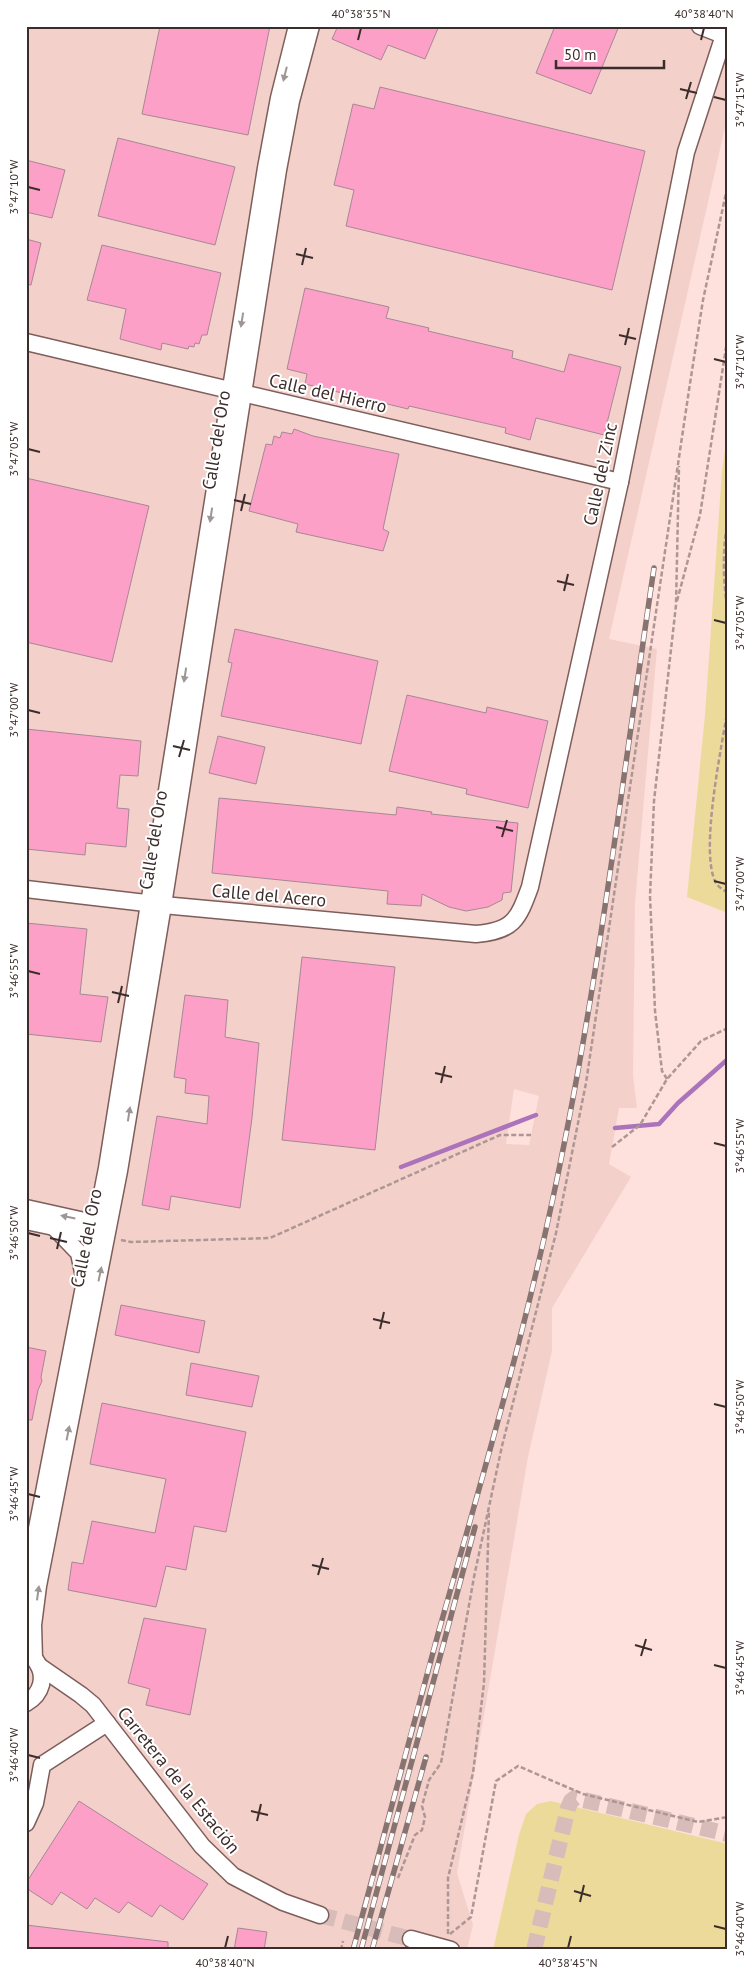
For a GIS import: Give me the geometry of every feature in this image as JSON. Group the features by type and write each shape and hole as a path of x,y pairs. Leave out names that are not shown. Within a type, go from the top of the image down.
{"street":[{"name":"Calle del Oro","path":"237,392 266,168 279,98 297,26"},
{"name":"Calle del Oro","path":"40,1689 42,1674 33,1660 33,1625 38,1586 102,1231 237,392 291,101 311,26"},
{"path":"700,26 725,31"},
{"name":"Calle del Zinc","path":"508,927 521,910 530,887 620,482 686,152 725,31"},
{"name":"Calle del Hierro","path":"26,342 620,482"},
{"name":"Calle del Acero","path":"26,889 156,904 476,934 493,932 508,927"},
{"path":"26,1208 102,1231"},
{"path":"26,1221 54,1227 102,1231"},
{"path":"54,1227 79,1253 85,1283"},
{"name":"Calle del Oro","path":"26,1584 85,1283 102,1231"},
{"name":"Carretera de la Estación","path":"33,1660 93,1705 202,1846 233,1876 283,1902 320,1915"},
{"path":"26,1703 37,1695 40,1689 68,1686"},
{"path":"26,1823 35,1803 42,1765 107,1722"},
{"path":"411,1940 451,1950"}],"path":[{"path":"398,1878 415,1835 422,1830 425,1817 422,1806 430,1780 441,1763 459,1653 504,1436 556,1233 586,1083 703,300 728,184"},
{"path":"676,605 700,515 728,335"},
{"path":"667,1079 662,1071 655,1012 650,896 654,801 676,605 679,455"},
{"path":"728,519 724,537 723,584 728,614"},
{"path":"728,708 710,829 710,862 716,884 728,893"},
{"path":"612,1147 640,1126 667,1079 701,1041 728,1028"},
{"path":"102,1231 132,1242 270,1238 500,1135 532,1135"},
{"path":"490,1502 484,1683 473,1773 448,1878 448,1935 471,1917 496,1781 518,1766 583,1794 660,1813 698,1822 728,1817"},
{"path":"341,1949 343,1942"}],"shaded area":[{"path":"26,26 728,26 728,114 609,639 657,649 635,903 633,1075 637,1108 619,1108 609,1164 631,1177 552,1308 552,1351 528,1457 457,1873 473,1925 467,1950 26,1950","holes":["514,1089 539,1096 529,1145 506,1144"]},
{"path":"728,428 728,913 687,897 705,715 722,471"},
{"path":"551,1801 728,1844 728,1950 493,1950 519,1835 526,1814 537,1804"}],"building":[{"path":"160,26 270,26 248,135 142,114"},
{"path":"338,26 439,26 425,59 388,45 381,60 332,39"},
{"path":"555,26 619,26 591,94 536,73"},
{"path":"380,87 645,151 612,290 346,226 354,190 334,185 353,104 374,109"},
{"path":"118,138 235,167 215,245 98,216"},
{"path":"26,160 65,170 52,218 26,212"},
{"path":"26,239 41,243 31,285 26,284"},
{"path":"102,245 221,273 207,335 202,335 199,344 195,343 194,347 189,346 188,349 162,343 161,350 120,339 126,309 87,300"},
{"path":"305,288 389,307 386,318 429,328 428,331 513,351 512,358 564,372 569,354 621,367 604,435 536,418 530,440 505,433 506,428 409,406 408,409 305,384 307,374 287,369"},
{"path":"294,429 313,436 399,454 383,529 389,532 383,551 296,532 298,524 249,511 266,444 272,445 274,436 280,438 282,432 292,434"},
{"path":"26,478 149,506 112,662 26,642"},
{"path":"235,629 378,661 361,744 221,716 232,663 228,662"},
{"path":"407,695 486,713 487,707 548,721 528,808 466,794 467,789 389,771"},
{"path":"26,729 141,741 138,776 120,775 117,808 129,809 126,847 86,843 85,855 26,849"},
{"path":"218,736 265,747 256,784 209,773"},
{"path":"219,798 396,815 397,807 432,812 431,814 518,823 511,892 503,893 502,900 488,907 466,911 449,907 422,894 421,906 387,904 388,891 212,873"},
{"path":"26,923 87,929 80,994 108,997 101,1042 26,1034"},
{"path":"302,957 395,967 375,1150 282,1140"},
{"path":"185,995 228,1000 225,1037 259,1043 252,1118 240,1208 171,1196 169,1210 142,1205 157,1116 207,1124 209,1096 185,1093 186,1079 174,1077"},
{"path":"121,1305 205,1321 199,1353 115,1335"},
{"path":"26,1347 46,1351 41,1377 42,1381 38,1390 32,1420 26,1420"},
{"path":"191,1363 259,1376 252,1407 186,1395"},
{"path":"102,1403 246,1432 226,1532 194,1526 186,1570 166,1566 156,1607 68,1590 72,1562 83,1564 92,1521 155,1533 166,1479 90,1464"},
{"path":"144,1618 206,1629 190,1715 146,1705 150,1689 128,1683"},
{"path":"79,1801 208,1884 183,1920 160,1905 152,1917 128,1902 119,1913 95,1898 87,1909 61,1892 52,1905 26,1888 26,1883"},
{"path":"26,1925 168,1942 168,1950 26,1950"},
{"path":"238,1928 267,1932 264,1950 234,1950"}],"waterway":[{"path":"615,1128 659,1124 678,1103 728,1059"},
{"path":"401,1167 536,1115"}],"tunnel":[{"path":"534,1950 568,1808 571,1801 575,1798 728,1834"},
{"path":"320,1915 411,1939"}],"railway":[{"path":"353,1950 427,1673 512,1368 551,1207 582,1049 608,889 654,568"},
{"path":"361,1950 475,1527"},
{"path":"372,1950 426,1757"}]}
